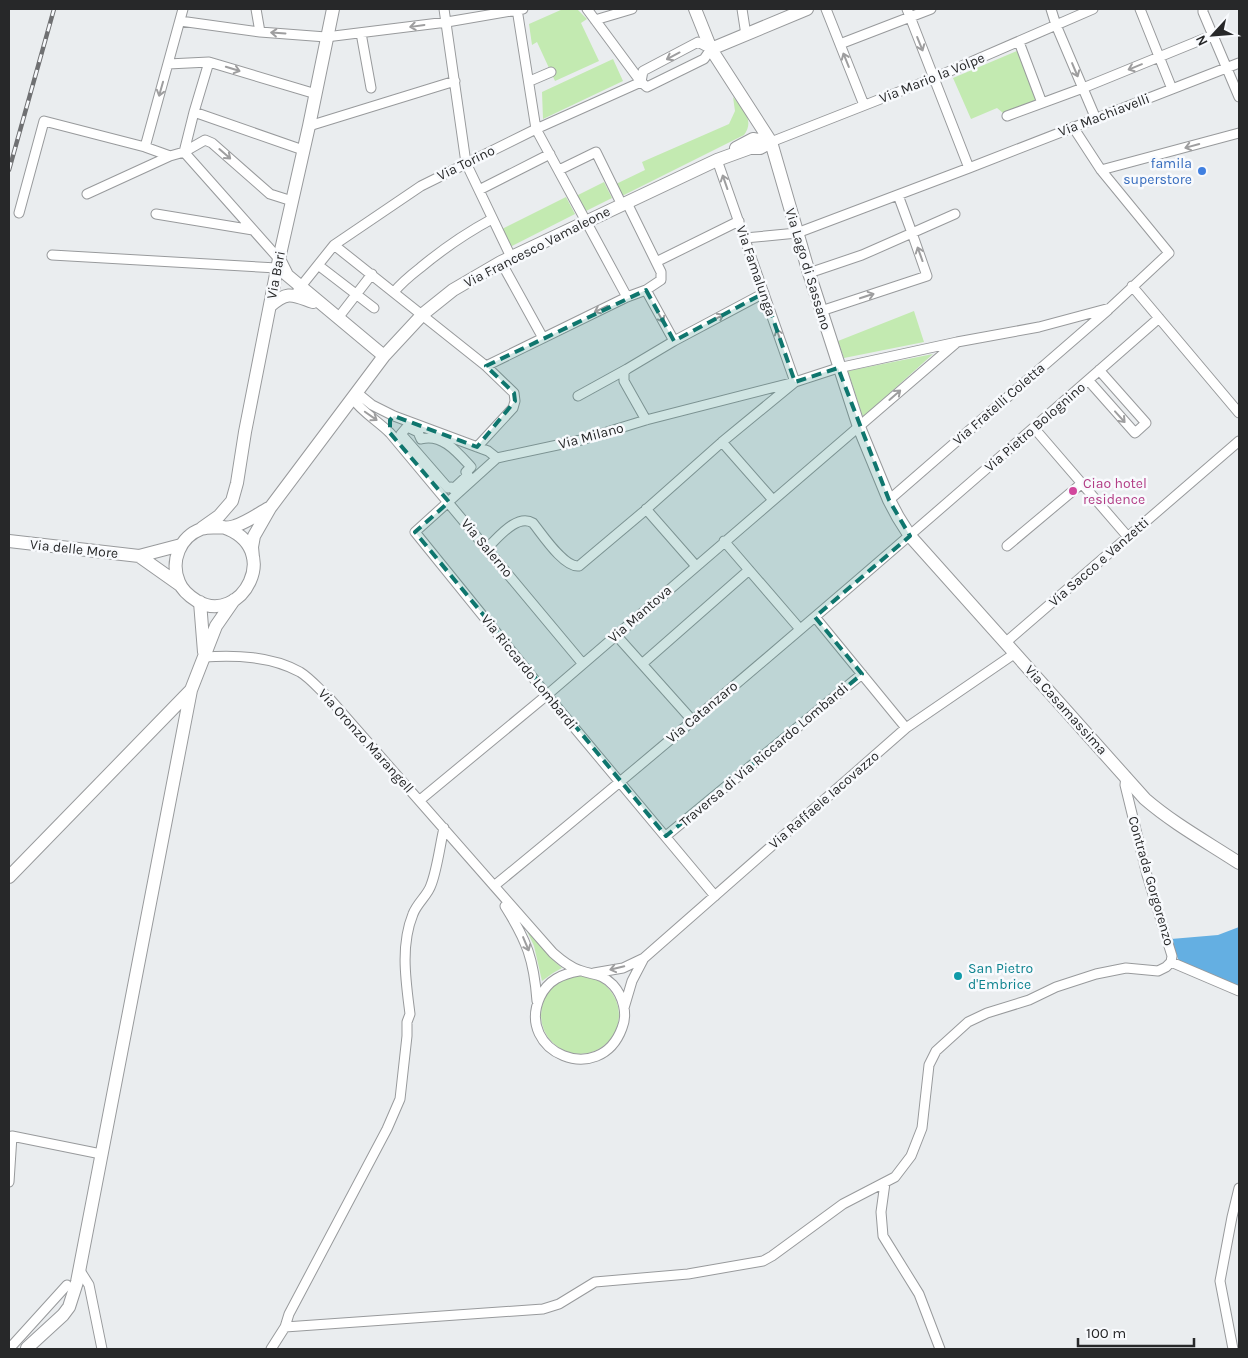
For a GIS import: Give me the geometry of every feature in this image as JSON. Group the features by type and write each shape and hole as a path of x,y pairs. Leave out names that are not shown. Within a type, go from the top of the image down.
{"main road":[{"name":"Via Bari","path":"202,528 218,516 232,501 237,482 270,306 286,277 292,201 333,9"},
{"name":"Via Lago di Sassano","path":"695,9 711,50 771,142 838,368 859,427 889,500 910,536"},
{"path":"711,50 807,9"},
{"path":"753,139 756,118"},
{"path":"718,160 721,156 753,139 771,142"},
{"path":"718,160 750,148 760,148 771,142"},
{"name":"Via Francesco Vamaleone","path":"253,558 254,536 270,508 384,356 423,314 454,290 506,260 718,160"},
{"path":"270,306 278,298 286,277 384,356"},
{"path":"180,585 175,565 177,554 181,545 190,535 202,528 215,526 234,527 270,508"},
{"path":"26,1349 39,1329 63,1305 74,1279 101,1154 191,690 216,626 234,600 244,592 254,570 249,546 241,536 223,527"},
{"name":"Via Casamassima","path":"910,536 1145,799 1162,814 1239,862"},
{"name":"Via delle More","path":"9,541 139,556"},
{"path":"139,556 181,545"},
{"path":"139,556 180,585 188,595 200,602 211,605 223,604 234,600"},
{"path":"200,602 204,657"},
{"path":"9,877 191,690"}],"street":[{"path":"145,147 183,10 193,9"},
{"path":"256,9 260,32"},
{"path":"444,9 466,163 492,219 506,260 543,338"},
{"path":"180,21 260,32 326,37 447,22 519,9 536,129 627,297"},
{"path":"586,9 641,82 647,87 704,59 711,50 698,42 643,71 641,82"},
{"path":"595,20 632,9"},
{"path":"742,9 746,35"},
{"path":"826,9 864,105"},
{"path":"840,44 908,13 931,9"},
{"path":"1051,9 1096,119"},
{"name":"Via Mario la Volpe","path":"771,142 934,78 1092,9"},
{"path":"1140,9 1172,89"},
{"path":"1203,9 1212,35 1239,97"},
{"path":"908,13 969,168"},
{"path":"362,33 371,88"},
{"path":"1007,116 1082,88 1212,35"},
{"path":"1019,42 1042,103"},
{"path":"168,64 209,62 316,94"},
{"path":"184,152 209,62"},
{"name":"Via Machiavelli","path":"745,238 797,233 1239,63"},
{"path":"530,82 550,72"},
{"path":"309,126 455,81"},
{"name":"Via Torino","path":"286,277 310,274 334,244 421,186 536,129 641,82"},
{"path":"194,112 303,150"},
{"path":"19,212 44,121 145,147 170,156"},
{"path":"1073,127 1101,170 1239,133"},
{"path":"87,194 170,156 184,152 205,140 209,141 270,194 292,201"},
{"path":"184,152 253,230 286,277"},
{"path":"486,366 627,297 646,290 661,280 661,272 656,262 596,152 559,170"},
{"path":"479,190 550,154"},
{"name":"Via Famalunga","path":"718,160 794,382"},
{"name":"Via Fratelli Coletta","path":"889,500 1110,308 1168,253 1101,170"},
{"path":"821,311 928,276 898,195"},
{"path":"156,214 253,230"},
{"path":"809,273 862,254 955,214"},
{"path":"394,292 401,284 462,235 492,219"},
{"path":"656,262 739,221"},
{"path":"334,244 486,366 514,393 515,401 513,408 477,447"},
{"path":"52,255 286,277"},
{"path":"318,265 374,308"},
{"path":"338,318 372,274"},
{"path":"1132,286 1239,412"},
{"path":"646,290 674,341"},
{"path":"578,396 674,341 764,293"},
{"name":"Via Milano","path":"497,458 581,440 646,420 794,382 838,368 957,342 1039,327 1110,308"},
{"name":"Via Pietro Bolognino","path":"910,536 1159,318"},
{"name":"Via Mantova","path":"420,800 547,695 957,342"},
{"path":"627,369 624,372 624,381 646,420"},
{"path":"1088,380 1135,433 1146,423 1099,370"},
{"path":"487,548 517,521 528,520 533,523 564,560 574,566 579,566 794,382"},
{"path":"352,398 361,396 372,405 394,416 488,451 497,458"},
{"name":"Via Salerno","path":"352,398 358,407 378,420 390,433 583,664"},
{"path":"390,433 388,426 394,416"},
{"path":"406,427 418,432 421,440 429,437 453,446 471,467 466,472 468,475 453,488 448,488 401,434 406,427"},
{"path":"1034,428 1128,537"},
{"name":"Via Sacco e Vanzetti","path":"1004,643 1239,441"},
{"path":"722,442 773,500"},
{"name":"Via Riccardo Lombardi","path":"497,458 415,532 547,695 715,896"},
{"path":"1007,546 1081,484"},
{"path":"646,509 696,566"},
{"name":"Via Catanzaro","path":"494,886 621,782 910,536"},
{"path":"724,541 800,629"},
{"path":"642,664 749,570"},
{"path":"815,617 906,728"},
{"path":"616,635 692,720"},
{"name":"Via Raffaele Iacovazzo","path":"644,958 906,728 1014,654"},
{"name":"Via Oronzo Marangell","path":"204,657 225,656 268,660 300,672 329,698 494,886"},
{"name":"Traversa di Via Riccardo Lombardi","path":"666,836 862,674"},
{"name":"Contrada Gorgorenzo","path":"286,1327 543,1309 559,1304 595,1282 688,1274 763,1260 842,1204 895,1177 911,1156 922,1128 929,1065 936,1051 968,1022 987,1013 1029,1000 1056,987 1096,974 1126,968 1158,970 1166,967 1171,962 1172,956 1144,866 1125,785 1126,776"},
{"path":"271,1349 286,1327 289,1314 387,1129 400,1099 407,1022 410,1014 405,959 408,933 413,913 431,886 444,828"},
{"path":"494,886 554,953 565,963 579,971"},
{"path":"494,886 518,926 529,951 535,975 536,1020 539,1032 545,1043 554,1052 566,1058 580,1060 596,1057 609,1050 618,1038 624,1024 624,1009 621,997 614,986 605,978 594,973 579,971 565,973 552,980 543,991 537,1004"},
{"path":"594,973 623,968 644,958"},
{"path":"624,1009 632,981 644,958"},
{"path":"1171,962 1239,991"},
{"path":"9,1182 12,1136 101,1154"},
{"path":"882,1185 881,1212 883,1236 919,1294 939,1341 940,1349"},
{"path":"1233,1349 1220,1281 1239,1188"},
{"path":"9,1349 74,1279 89,1285 102,1349"}],"highlighted area":[{"path":"646,290 674,341 764,293 795,382 838,368 889,500 910,536 815,617 862,674 666,836 415,532 449,502 390,433 390,420 394,416 477,447 515,401 514,393 486,366"}],"green space":[{"path":"563,9 577,9 587,19 581,23 599,61 555,81 537,42 532,45 529,24"},
{"path":"1019,50 1038,100 1003,113 997,108 971,119 953,78"},
{"path":"613,59 623,81 543,119 542,92"},
{"path":"733,97 744,110 748,120 747,130 744,135 622,196 616,184 645,170 642,162 729,124 735,111"},
{"path":"604,182 612,198 584,212 576,196"},
{"path":"566,197 575,214 510,247 502,229"},
{"path":"914,311 924,342 844,358 838,341"},
{"path":"933,354 863,417 848,371"},
{"path":"527,931 562,968 542,981 534,946"},
{"path":"580,976 595,979 607,988 616,1000 619,1015 616,1030 607,1042 595,1051 580,1054 565,1051 553,1042 544,1030 541,1015 544,1000 553,988 565,979"}],"water":[{"path":"1239,927 1239,988 1181,963 1171,939 1218,935"}],"railway":[{"path":"9,170 54,9"}],"place":[{"name":"famila superstore","path":"1202,171"},
{"name":"Ciao hotel residence","path":"1073,491"},
{"name":"San Pietro d'Embrice","path":"958,976"}]}
